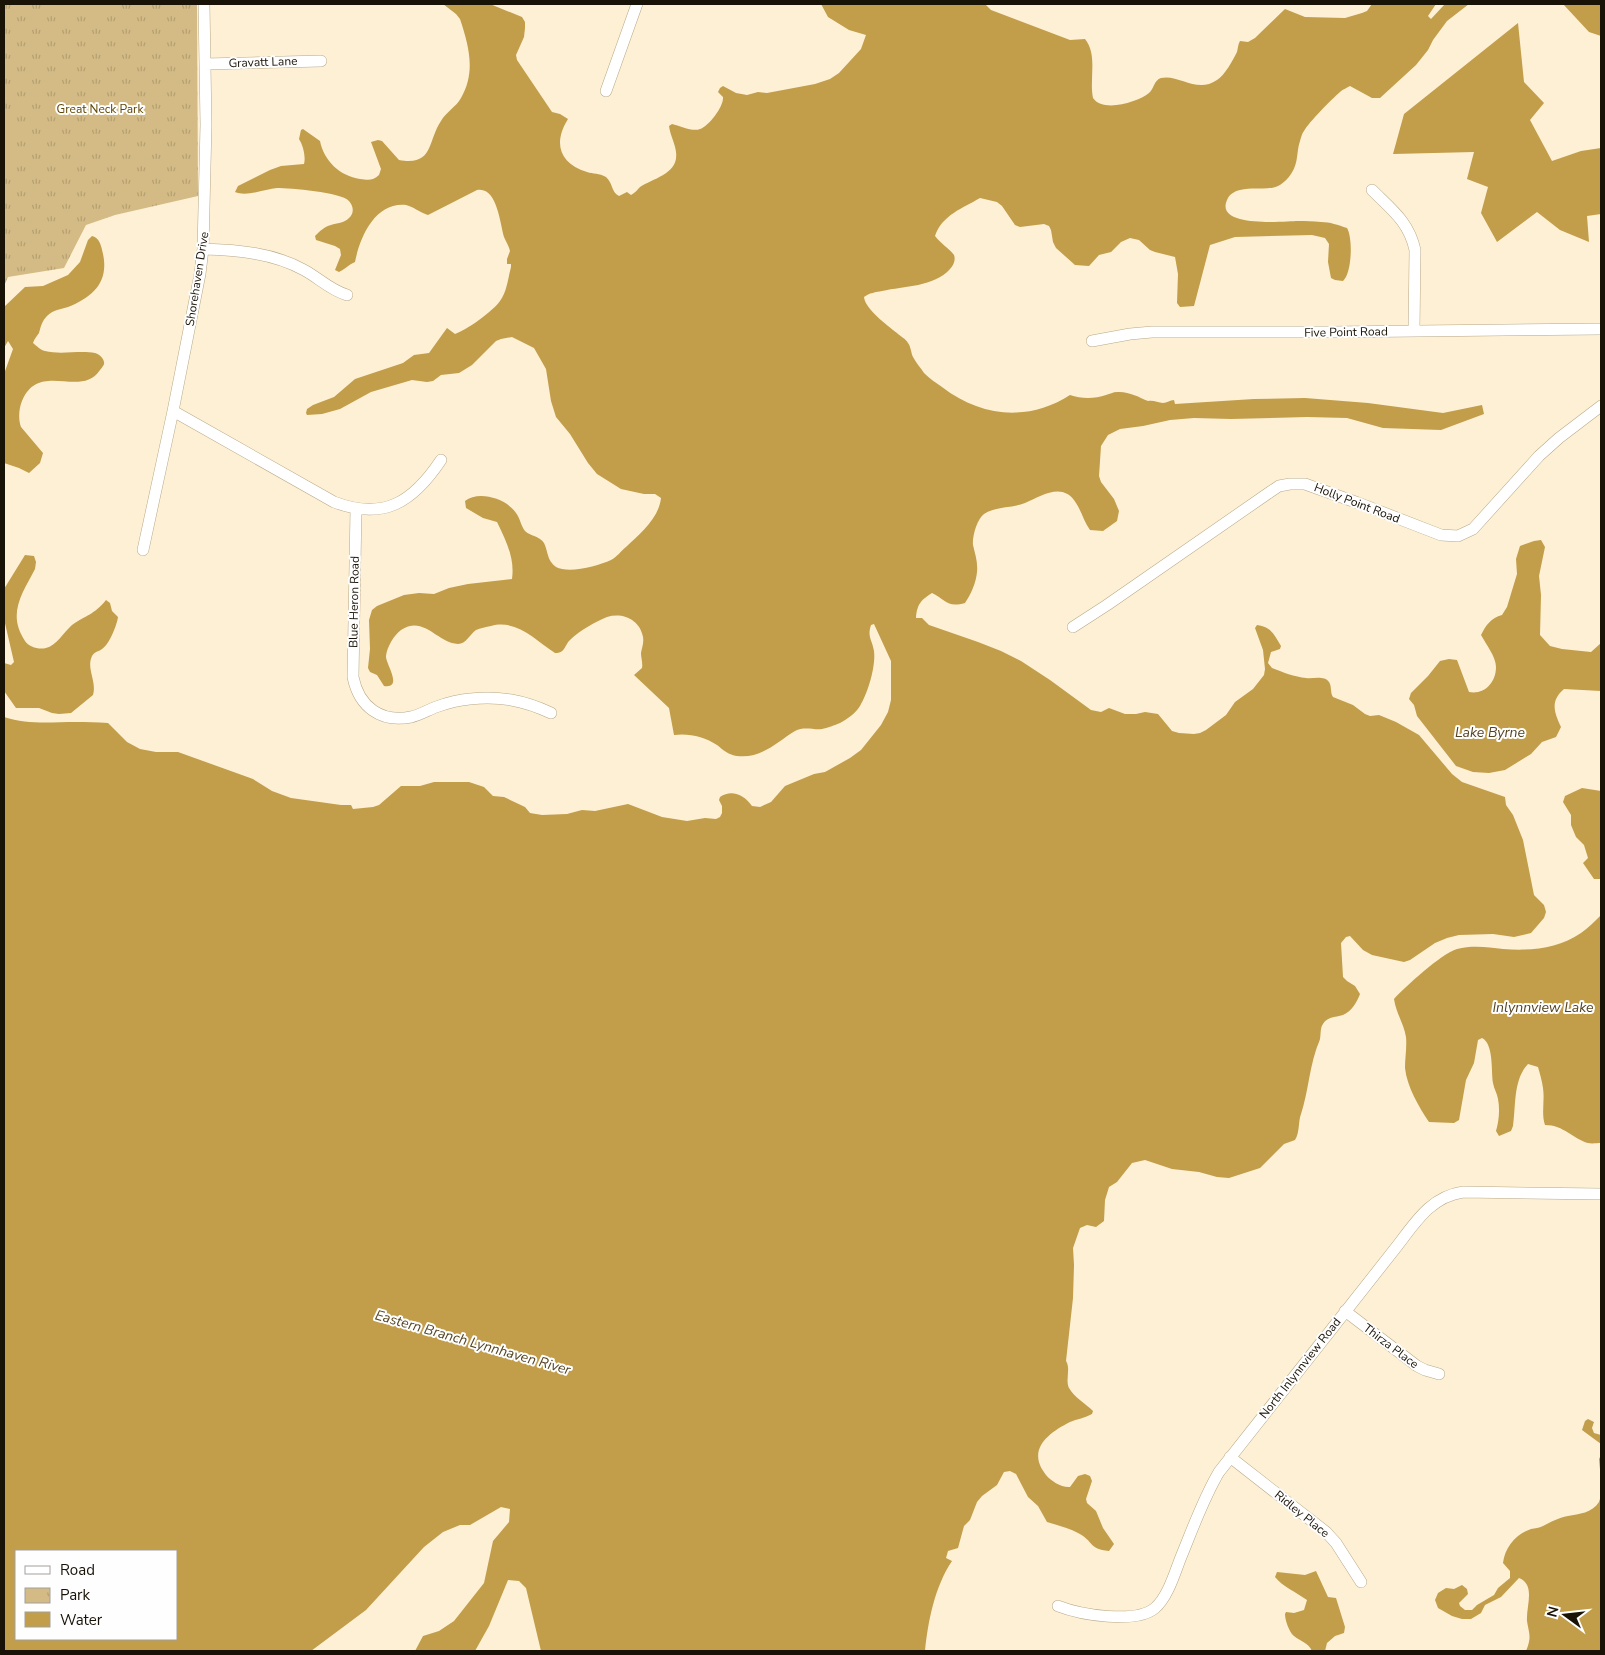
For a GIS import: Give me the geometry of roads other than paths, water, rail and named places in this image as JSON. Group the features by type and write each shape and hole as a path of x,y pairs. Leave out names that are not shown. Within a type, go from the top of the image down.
{"street":[{"name":"Shorehaven Drive","path":"143,550 173,411 203,250 206,125 204,4"},
{"path":"606,91 637,4"},
{"name":"Gravatt Lane","path":"205,64 321,61"},
{"path":"1372,190 1402,220 1413,240 1415,250 1414,331"},
{"path":"203,250 246,252 279,259 306,270 333,290 347,295"},
{"name":"Five Point Road","path":"1092,341 1152,332 1601,329"},
{"name":"Holly Point Road","path":"1073,627 1279,486 1290,484 1310,485 1441,536 1458,536 1473,529 1539,456 1601,406"},
{"path":"173,411 334,502 356,508 378,509 408,498 427,480 441,460"},
{"name":"Blue Heron Road","path":"356,508 353,677 355,686 364,703 371,710 384,716 403,718 454,701 497,698 520,700 551,713"},
{"name":"North Inlynnview Road","path":"1058,1606 1086,1614 1132,1617 1141,1616 1155,1608 1164,1598 1210,1488 1230,1458 1423,1213 1434,1202 1445,1196 1463,1192 1601,1194"},
{"name":"Thirza Place","path":"1345,1312 1417,1366 1439,1374"},
{"name":"Ridley Place","path":"1230,1458 1326,1532 1343,1553 1361,1582"}],"water":[{"name":"Eastern Branch Lynnhaven River","path":"443,4 490,4 522,17 525,22 524,37 516,55 517,60 552,112 568,119 561,136 561,151 570,163 578,168 606,177 619,196 627,192 631,195 640,187 669,170 676,159 676,152 669,126 672,124 694,130 704,127 719,110 723,97 718,92 723,86 736,93 747,95 758,92 767,93 815,84 830,79 839,73 861,49 866,35 849,30 828,17 821,4 985,4 991,10 1070,40 1085,39 1091,52 1093,98 1104,105 1112,105 1137,100 1151,91 1161,78 1202,85 1210,84 1223,75 1237,52 1240,41 1248,42 1255,38 1285,9 1305,17 1345,18 1367,11 1372,4 1436,4 1428,16 1431,19 1445,4 1469,4 1447,21 1416,65 1380,98 1372,98 1350,86 1341,91 1303,132 1295,165 1285,181 1274,187 1238,190 1228,198 1226,208 1230,215 1240,219 1266,222 1324,222 1347,228 1351,255 1348,271 1343,281 1331,278 1328,262 1329,244 1325,238 1312,235 1235,237 1210,245 1194,306 1180,307 1177,303 1178,274 1175,257 1150,250 1139,240 1130,238 1121,242 1111,252 1099,255 1089,266 1075,265 1056,248 1049,226 1044,224 1020,227 1015,225 997,202 980,198 948,217 938,229 935,236 955,257 950,269 943,275 927,283 875,292 864,297 872,312 907,342 914,359 926,375 957,397 989,410 1021,412 1054,404 1070,395 1093,398 1114,392 1125,392 1148,401 1163,403 1174,400 1175,404 1305,398 1368,403 1443,413 1482,405 1484,414 1441,430 1383,428 1347,418 1307,417 1194,418 1170,420 1120,429 1108,435 1101,446 1099,476 1101,482 1114,499 1119,511 1117,521 1103,531 1090,530 1071,496 1058,491 1045,494 1020,505 989,511 981,516 974,533 973,545 977,561 976,580 965,603 950,604 932,593 920,603 916,618 922,618 929,625 1001,651 1021,661 1091,710 1101,712 1109,708 1125,714 1145,712 1158,714 1172,731 1194,734 1206,730 1226,715 1235,702 1253,689 1264,675 1263,650 1255,628 1257,625 1266,627 1281,646 1280,649 1271,652 1268,663 1272,668 1297,677 1327,680 1333,697 1353,705 1365,714 1370,716 1379,715 1419,735 1452,774 1462,782 1505,797 1506,805 1513,815 1523,840 1534,895 1544,905 1546,912 1544,918 1531,933 1514,937 1493,934 1459,935 1435,943 1404,962 1372,955 1363,950 1350,936 1346,937 1341,943 1343,977 1355,986 1360,994 1352,1009 1343,1015 1329,1019 1322,1026 1300,1117 1298,1134 1295,1140 1284,1144 1260,1168 1229,1178 1172,1169 1145,1160 1132,1163 1117,1182 1109,1187 1105,1200 1104,1221 1096,1227 1087,1225 1080,1228 1073,1248 1073,1298 1066,1361 1068,1385 1074,1394 1093,1411 1087,1417 1070,1422 1054,1431 1042,1443 1038,1458 1040,1466 1046,1475 1060,1485 1070,1487 1078,1476 1085,1474 1090,1476 1092,1481 1086,1499 1087,1503 1096,1511 1103,1528 1114,1544 1109,1551 1102,1550 1094,1547 1078,1533 1047,1522 1038,1506 1028,1497 1016,1474 1010,1471 1004,1472 997,1485 977,1502 970,1520 964,1526 958,1548 948,1551 946,1558 952,1561 941,1581 933,1604 925,1651 541,1651 526,1588 519,1581 508,1580 489,1626 475,1651 415,1651 423,1636 439,1631 454,1621 484,1583 493,1541 509,1522 510,1509 501,1507 470,1525 460,1525 443,1532 424,1547 366,1610 311,1651 4,1651 4,717 31,722 108,723 127,742 140,749 156,752 178,752 253,779 272,791 291,798 351,805 353,809 379,805 401,786 420,786 434,782 469,782 484,787 493,796 504,797 525,807 530,813 542,815 567,814 582,810 595,811 628,804 662,817 687,821 705,818 716,819 720,817 722,806 719,800 720,797 729,793 742,796 752,806 760,807 771,802 785,786 814,774 825,772 861,750 881,725 888,712 891,700 891,661 874,624 871,625 870,632 874,651 873,672 866,694 856,711 840,723 822,729 805,728 795,731 768,749 746,756 731,755 712,742 702,738 691,735 674,735 669,708 634,675 642,668 643,637 635,622 625,617 613,616 598,621 574,636 559,653 555,653 525,632 509,625 478,629 461,644 443,639 424,628 409,626 401,630 389,645 386,659 393,684 384,686 377,675 370,672 368,668 370,649 369,620 372,610 377,606 404,595 434,594 449,588 468,584 512,579 511,557 497,522 483,518 466,508 465,501 478,496 485,496 500,500 512,508 519,517 525,531 538,537 544,543 553,565 568,570 591,567 615,557 653,519 661,498 655,494 644,494 621,489 597,474 556,417 551,401 546,369 534,348 512,337 496,341 472,365 459,373 441,375 433,381 427,382 412,380 371,392 340,409 322,414 307,415 306,413 307,409 313,405 334,397 355,379 403,363 414,355 429,353 447,328 455,334 460,332 479,320 497,305 506,289 511,267 511,264 507,264 510,251 504,237 499,215 493,199 484,190 477,190 428,215 406,205 386,209 378,215 365,232 355,262 339,272 335,270 341,255 340,249 316,240 315,236 326,227 343,222 349,218 353,210 349,201 336,195 293,189 277,188 245,194 235,192 238,186 270,170 281,166 304,164 304,151 299,139 303,129 320,141 325,155 334,166 346,175 360,179 368,180 375,178 379,175 381,169 371,142 382,141 399,160 410,161 424,156 441,121 461,98 466,88 470,59 460,19"},
{"path":"1563,4 1601,4 1601,36 1589,32"},
{"path":"1518,23 1524,82 1544,103 1530,120 1552,161 1581,151 1601,148 1601,214 1587,216 1589,242 1560,230 1537,212 1497,242 1481,213 1488,187 1467,179 1474,152 1393,154 1404,114"},
{"path":"92,236 98,240 103,254 104,273 101,280 92,293 85,298 49,314 33,343 42,350 51,352 95,353 103,359 104,365 92,378 71,382 49,381 39,383 29,389 21,404 20,424 43,453 40,463 29,473 4,463 4,374 13,349 8,341 4,348 4,307 25,287 43,286 68,275 80,262 88,240"},
{"name":"Lake Byrne","path":"1541,540 1545,547 1539,576 1541,595 1540,635 1550,646 1562,649 1591,652 1601,643 1601,691 1564,689 1555,702 1555,712 1561,727 1556,737 1542,742 1531,754 1505,770 1489,773 1473,772 1456,766 1417,716 1414,705 1409,699 1411,693 1440,661 1449,659 1457,660 1469,692 1480,692 1488,687 1494,678 1496,663 1481,635 1489,622 1502,615 1507,607 1517,574 1516,559 1520,546"},
{"path":"25,555 34,556 36,562 35,569 18,604 17,622 25,641 29,645 40,649 50,647 72,625 94,612 106,600 110,603 112,611 118,617 105,647 95,652 90,661 94,685 93,695 71,713 52,713 39,708 16,708 4,691 4,663 11,665 14,662 4,619 4,589"},
{"path":"1582,788 1601,791 1601,879 1594,879 1583,863 1588,858 1584,845 1576,837 1571,825 1571,815 1563,802 1565,796"},
{"name":"Inlynnview Lake","path":"1601,915 1601,1143 1588,1143 1558,1127 1545,1125 1543,1116 1543,1088 1538,1067 1528,1064 1523,1070 1517,1085 1511,1131 1499,1136 1496,1131 1499,1115 1498,1097 1493,1083 1490,1052 1486,1041 1482,1038 1478,1040 1474,1063 1466,1080 1459,1120 1454,1123 1429,1122 1411,1089 1406,1075 1406,1037 1394,999 1433,964 1457,949 1480,947 1523,950 1553,946 1581,933"},
{"path":"1588,1419 1594,1422 1592,1428 1594,1433 1601,1435 1601,1444 1582,1430 1585,1421"},
{"path":"1601,1455 1601,1486 1599,1459"},
{"path":"1601,1488 1601,1651 1526,1651 1529,1639 1527,1615 1529,1591 1524,1581 1519,1578 1501,1597 1485,1605 1481,1613 1471,1619 1452,1616 1438,1608 1435,1600 1438,1593 1446,1588 1454,1589 1462,1585 1467,1589 1468,1594 1459,1603 1465,1610 1472,1610 1494,1595 1498,1588 1510,1578 1510,1571 1503,1563 1506,1552 1516,1538 1531,1529 1593,1509 1599,1502"},
{"path":"1316,1571 1328,1597 1336,1598 1345,1627 1344,1633 1335,1636 1327,1643 1325,1651 1312,1651 1290,1632 1286,1612 1294,1613 1304,1610 1307,1600 1286,1587 1275,1577 1277,1572 1305,1575"}],"park label":[{"name":"Great Neck Park","path":"100,109"}]}
